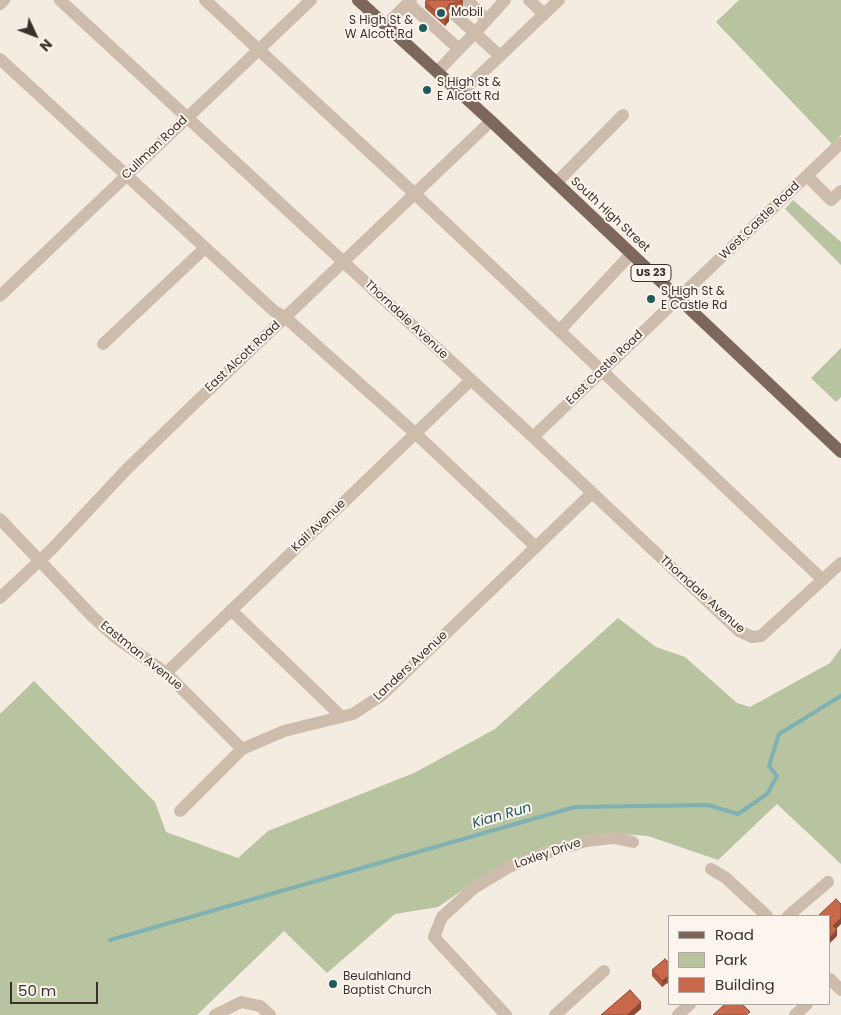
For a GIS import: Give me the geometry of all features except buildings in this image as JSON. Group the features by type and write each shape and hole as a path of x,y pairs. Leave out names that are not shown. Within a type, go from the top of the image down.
{"main road":[{"name":"South High Street","path":"358,0 491,121 841,452"}],"street":[{"path":"0,4 4,0"},
{"name":"Thorndale Avenue","path":"60,0 533,437 739,631 752,637 761,636 823,580"},
{"path":"206,0 416,194 823,580 841,563"},
{"name":"Cullman Road","path":"0,296 311,0"},
{"path":"437,72 505,0"},
{"path":"529,0 544,14"},
{"path":"461,93 559,0"},
{"path":"468,1 487,20"},
{"path":"386,25 410,2 459,49"},
{"path":"455,15 500,56"},
{"path":"0,60 274,311 286,318 416,434 536,547"},
{"path":"556,183 623,115"},
{"name":"East Alcott Road","path":"0,598 40,561 140,456 491,121"},
{"name":"West Castle Road","path":"678,298 841,143"},
{"path":"807,176 832,200 841,191"},
{"path":"103,344 205,248"},
{"path":"560,330 631,254"},
{"name":"East Castle Road","path":"533,437 678,298"},
{"name":"Kail Avenue","path":"166,673 471,380"},
{"name":"Landers Avenue","path":"180,811 242,749 284,731 342,717 363,709 382,695 592,493"},
{"name":"Eastman Avenue","path":"0,519 115,637 166,673 242,749"},
{"path":"232,610 342,717"},
{"name":"Loxley Drive","path":"506,1015 434,937 442,917 457,902 507,868 541,854 586,841 614,838 633,842"},
{"path":"711,869 726,878 767,915"},
{"path":"789,915 828,882"},
{"path":"555,1015 604,971"},
{"path":"831,979 841,971"},
{"path":"831,981 841,990"},
{"path":"215,1015 241,1002 260,1006 270,1015"},
{"path":"678,1015 689,1005"},
{"path":"795,1015 806,1005"}],"green space":[{"path":"739,0 841,0 841,135 832,144 716,22"},
{"path":"793,200 841,242 841,265 785,209"},
{"path":"841,348 841,397 836,402 811,378"},
{"path":"618,618 656,647 685,657 737,703 750,707 830,663 841,648 841,864 777,804 718,860 648,836 607,833 544,847 492,870 438,907 395,914 327,973 284,931 197,1015 0,1015 0,714 34,681 155,802 166,832 238,858 268,831 414,773 495,729"}],"waterway":[{"name":"Kian Run","path":"110,940 575,807 708,805 738,814 767,794 777,776 769,766 779,734 841,696"}],"place":[{"name":"Mobil","path":"441,13"},
{"name":"S High St & W Alcott Rd","path":"423,28"},
{"name":"S High St & E Alcott Rd","path":"427,90"},
{"name":"S High St & E Castle Rd","path":"651,299"},
{"name":"Beulahland Baptist Church","path":"333,984"}]}
